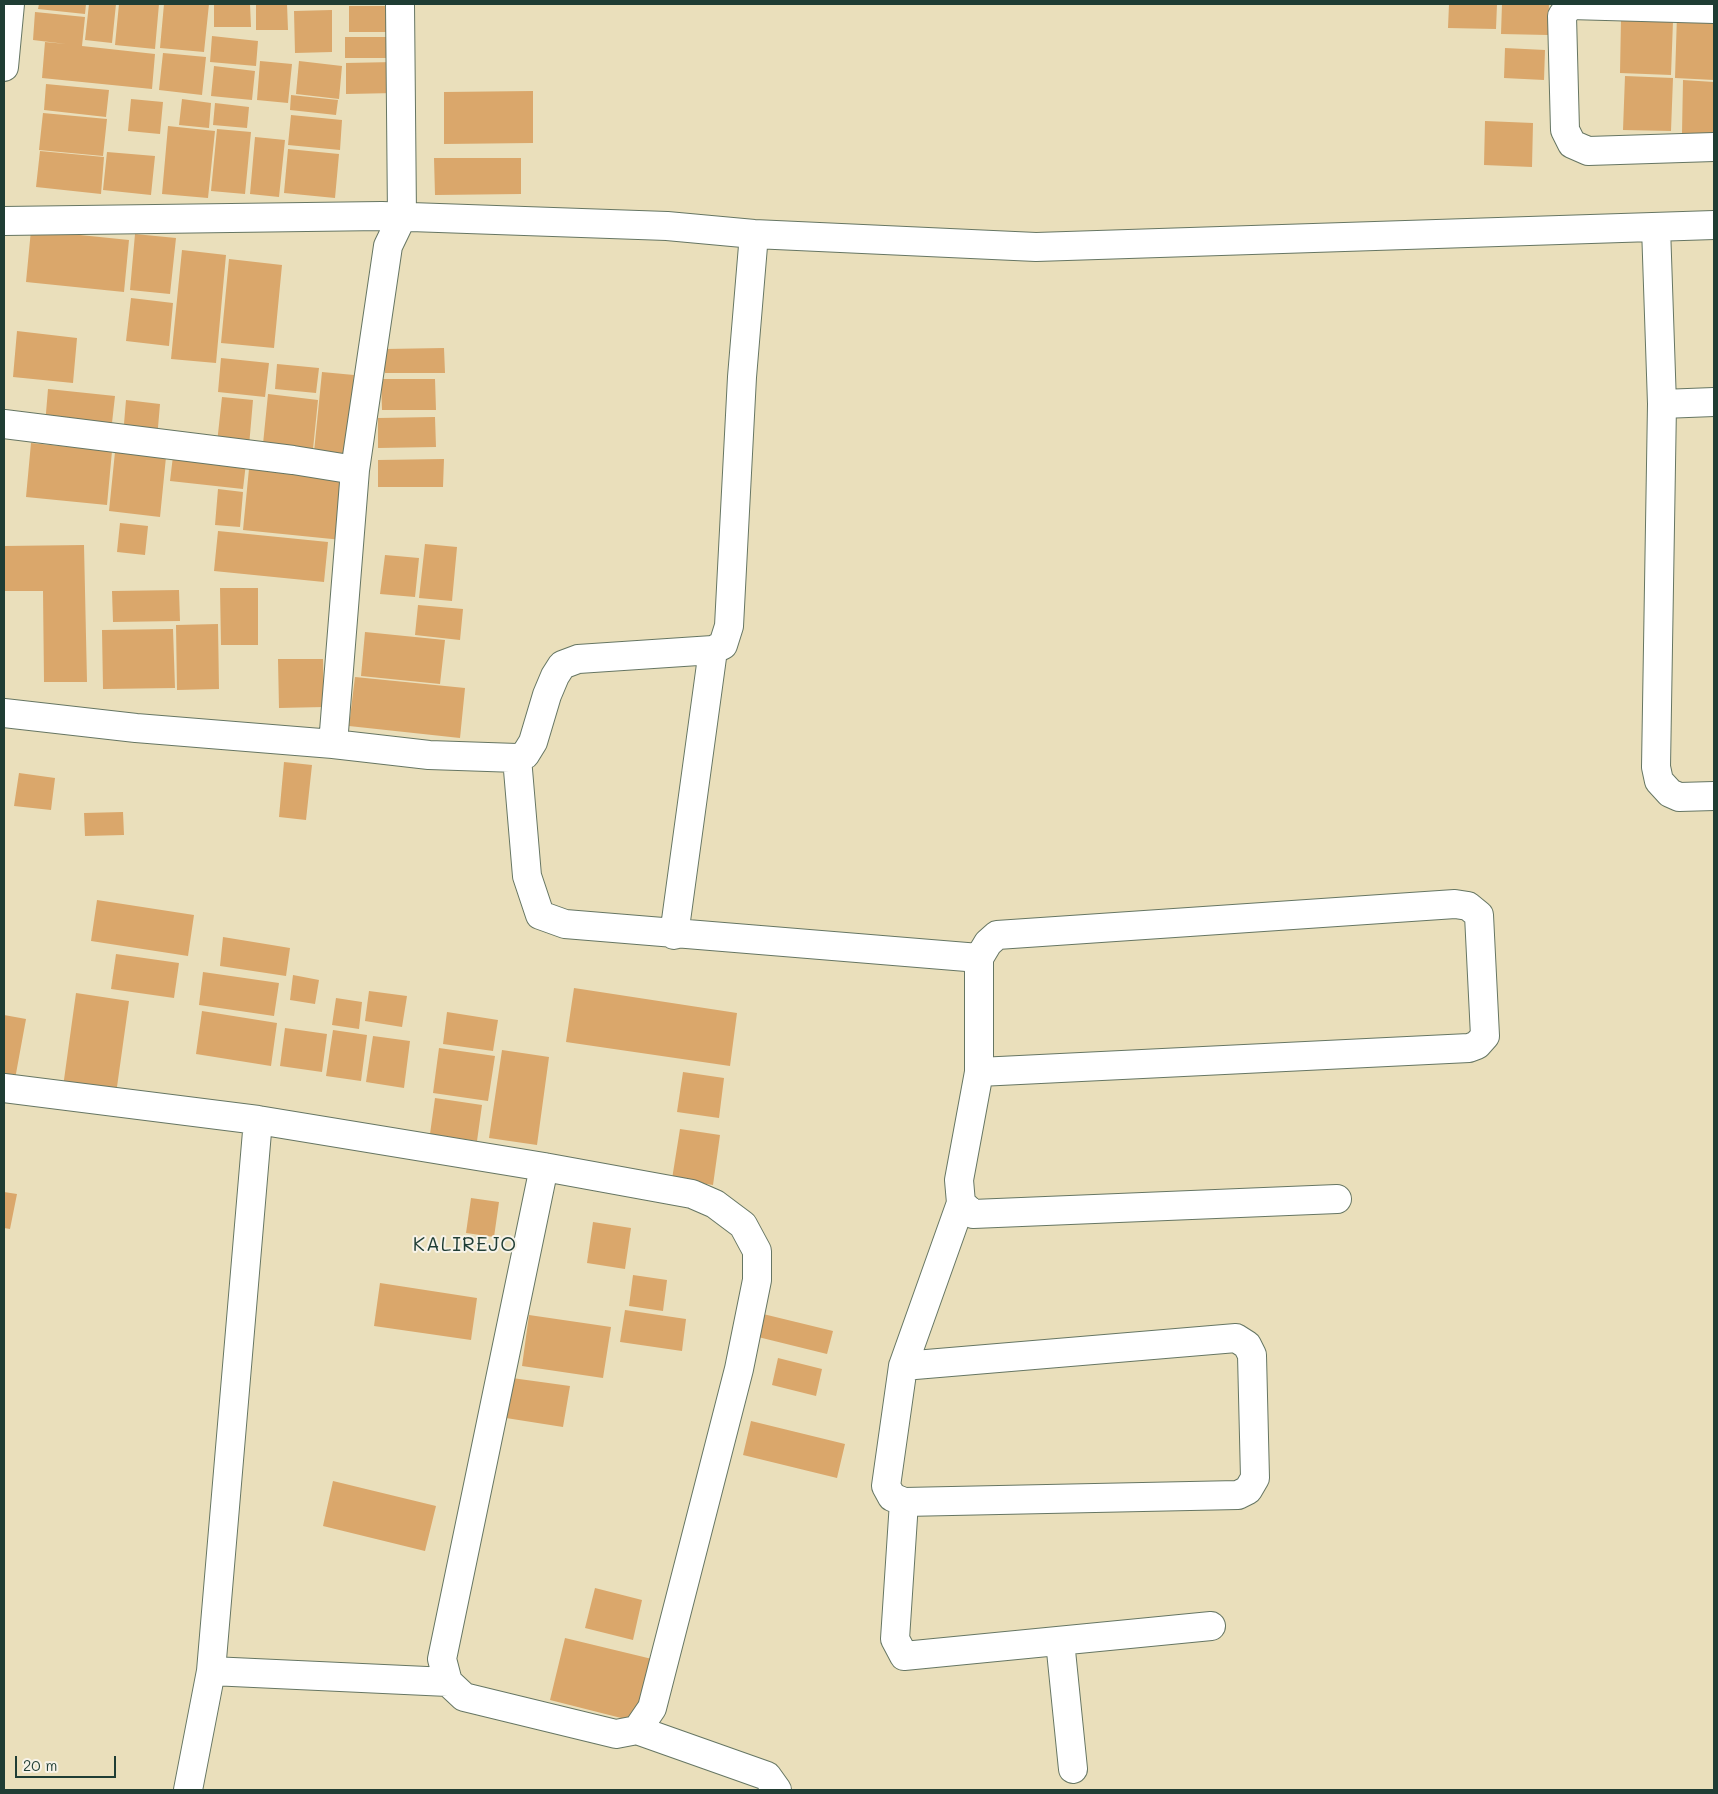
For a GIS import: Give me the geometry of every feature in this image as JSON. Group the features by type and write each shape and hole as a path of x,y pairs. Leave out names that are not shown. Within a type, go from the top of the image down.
{"street":[{"path":"4,67 10,4"},
{"path":"333,744 355,470 388,246 402,217 400,4"},
{"path":"1714,9 1570,5 1562,16 1565,130 1572,144 1588,151 1714,147"},
{"path":"4,221 402,217 667,226 754,234 1036,247 1714,225"},
{"path":"1656,227 1662,404 1656,767 1659,781 1670,793 1679,797 1714,796"},
{"path":"4,713 136,728 333,744 429,755 517,758 525,755 533,742 554,676 562,665 578,659 713,650 723,645 729,626 742,377 754,234"},
{"path":"1662,404 1714,402"},
{"path":"4,424 293,460 355,470"},
{"path":"674,935 713,650"},
{"path":"517,758 527,876 540,915 565,924 674,935 980,958"},
{"path":"903,1366 1236,1338 1247,1345 1252,1354 1255,1478 1248,1490 1238,1495 904,1502 892,1497 886,1486 903,1366 961,1203 959,1180 979,1072 980,958 988,943 997,935 1455,904 1468,906 1479,915 1486,1036 1477,1045 1469,1048 979,1072"},
{"path":"4,1088 258,1120 544,1167 692,1194 715,1204 743,1225 757,1251 757,1280 739,1369 652,1708 637,1730"},
{"path":"188,1790 211,1671 258,1120"},
{"path":"544,1167 442,1659 448,1682 464,1697 616,1734 637,1730 767,1776 777,1790"},
{"path":"961,1203 973,1214 1337,1199"},
{"path":"904,1502 895,1639 904,1656 1210,1626"},
{"path":"1060,1641 1073,1770"},
{"path":"211,1671 448,1682"}],"building":[{"path":"39,4 86,4 85,14 38,9"},
{"path":"89,4 116,4 112,43 85,40"},
{"path":"119,4 159,4 155,49 115,45"},
{"path":"164,4 209,4 204,52 160,48"},
{"path":"214,4 250,4 251,27 214,27"},
{"path":"256,4 287,4 288,30 256,30"},
{"path":"1449,4 1497,4 1496,29 1448,28"},
{"path":"1502,4 1549,4 1548,35 1501,34"},
{"path":"349,6 395,6 396,32 349,32"},
{"path":"332,10 332,52 295,53 294,11"},
{"path":"35,12 85,17 82,46 155,54 152,89 42,78 45,42 66,44 33,40"},
{"path":"1677,15 1714,17 1714,80 1675,78"},
{"path":"1621,19 1673,21 1671,75 1620,73"},
{"path":"212,36 258,41 256,66 210,62"},
{"path":"345,37 390,37 390,58 345,58"},
{"path":"1505,48 1545,50 1544,80 1504,78"},
{"path":"163,53 206,57 202,95 159,90"},
{"path":"260,61 292,64 288,103 257,100"},
{"path":"299,61 342,66 339,99 296,94"},
{"path":"394,62 395,93 346,94 346,63"},
{"path":"214,66 255,71 252,100 211,96"},
{"path":"1625,76 1673,78 1671,131 1623,130"},
{"path":"1683,80 1714,82 1714,134 1682,133"},
{"path":"46,84 109,90 106,117 44,110"},
{"path":"533,91 533,143 444,144 444,92"},
{"path":"291,95 338,100 336,115 290,110"},
{"path":"131,99 163,102 160,134 128,131"},
{"path":"182,99 211,103 209,128 179,125"},
{"path":"215,103 249,107 247,128 213,125"},
{"path":"43,113 107,119 103,156 39,150"},
{"path":"291,115 342,120 340,150 288,145"},
{"path":"1485,121 1533,123 1532,167 1484,165"},
{"path":"168,126 215,131 208,198 162,194"},
{"path":"217,129 251,132 245,194 211,191"},
{"path":"255,137 285,140 279,197 250,194"},
{"path":"288,149 339,154 335,198 284,193"},
{"path":"40,151 104,157 101,194 36,187"},
{"path":"107,152 155,156 151,195 103,190"},
{"path":"434,158 521,158 521,194 435,195"},
{"path":"31,230 129,240 124,292 26,282"},
{"path":"135,234 176,238 170,294 130,290"},
{"path":"182,250 226,255 216,363 171,359"},
{"path":"229,259 282,265 274,348 221,343"},
{"path":"131,298 173,303 169,346 126,341"},
{"path":"17,331 77,338 73,383 13,377"},
{"path":"444,348 445,373 385,373 385,349"},
{"path":"221,358 269,363 265,397 218,392"},
{"path":"277,364 319,368 316,393 275,389"},
{"path":"322,372 354,375 346,456 314,452"},
{"path":"381,379 435,379 436,410 382,410"},
{"path":"48,389 115,396 111,432 45,425"},
{"path":"268,394 318,400 313,449 263,444"},
{"path":"222,397 253,400 249,446 217,443"},
{"path":"126,400 160,404 157,439 123,436"},
{"path":"435,417 436,447 378,448 378,418"},
{"path":"31,443 112,451 107,505 26,497"},
{"path":"115,452 166,457 160,517 109,511"},
{"path":"173,456 246,463 243,489 170,481"},
{"path":"444,459 443,487 378,487 378,460"},
{"path":"249,469 348,479 342,540 243,530"},
{"path":"218,489 243,492 240,527 215,525"},
{"path":"120,523 148,526 145,555 117,552"},
{"path":"218,531 328,542 324,582 214,571"},
{"path":"425,544 457,547 452,601 419,598"},
{"path":"84,545 87,682 44,682 43,591 4,591 4,546"},
{"path":"385,555 419,558 415,597 380,594"},
{"path":"220,588 258,588 258,645 221,645"},
{"path":"179,590 180,621 113,622 112,591"},
{"path":"418,605 463,609 460,640 415,635"},
{"path":"218,624 219,689 177,690 176,625"},
{"path":"173,629 175,688 103,689 102,630"},
{"path":"365,632 445,640 440,684 361,676"},
{"path":"278,659 323,659 324,707 279,708"},
{"path":"355,677 465,688 460,738 349,726"},
{"path":"284,762 312,765 306,820 279,817"},
{"path":"19,773 55,778 51,810 14,806"},
{"path":"123,812 124,835 85,836 84,813"},
{"path":"97,900 194,915 188,956 91,941"},
{"path":"223,937 290,948 286,976 220,966"},
{"path":"116,954 179,963 174,998 111,989"},
{"path":"203,972 279,983 274,1016 199,1005"},
{"path":"293,975 319,980 315,1004 290,1000"},
{"path":"574,988 737,1013 730,1066 566,1042"},
{"path":"369,991 407,996 402,1027 365,1021"},
{"path":"76,993 129,1001 116,1094 63,1087"},
{"path":"336,998 362,1002 359,1029 332,1025"},
{"path":"202,1011 277,1023 271,1066 196,1054"},
{"path":"447,1012 498,1020 493,1051 443,1044"},
{"path":"4,1015 26,1019 15,1079 4,1077"},
{"path":"285,1028 327,1034 322,1072 280,1066"},
{"path":"333,1030 367,1035 361,1081 326,1076"},
{"path":"373,1036 410,1041 404,1088 366,1082"},
{"path":"439,1048 495,1056 488,1101 433,1093"},
{"path":"502,1050 549,1057 537,1145 489,1138"},
{"path":"683,1072 724,1078 719,1118 677,1112"},
{"path":"435,1098 482,1105 477,1141 430,1134"},
{"path":"680,1129 720,1135 713,1185 672,1179"},
{"path":"4,1192 17,1194 10,1229 4,1228"},
{"path":"471,1198 499,1202 494,1237 466,1233"},
{"path":"593,1222 631,1228 625,1269 587,1263"},
{"path":"633,1275 667,1280 663,1311 629,1306"},
{"path":"380,1283 477,1298 471,1340 374,1326"},
{"path":"625,1310 686,1319 682,1351 620,1342"},
{"path":"759,1313 833,1331 827,1354 754,1336"},
{"path":"529,1315 611,1327 603,1378 522,1366"},
{"path":"778,1358 822,1369 816,1396 772,1385"},
{"path":"512,1378 570,1386 563,1427 506,1418"},
{"path":"751,1421 845,1444 837,1478 743,1455"},
{"path":"333,1481 436,1506 425,1551 323,1526"},
{"path":"595,1588 642,1600 633,1640 585,1628"},
{"path":"565,1638 652,1659 637,1722 550,1700"}],"district":[{"name":"KALIREJO","path":"465,1245"}]}
